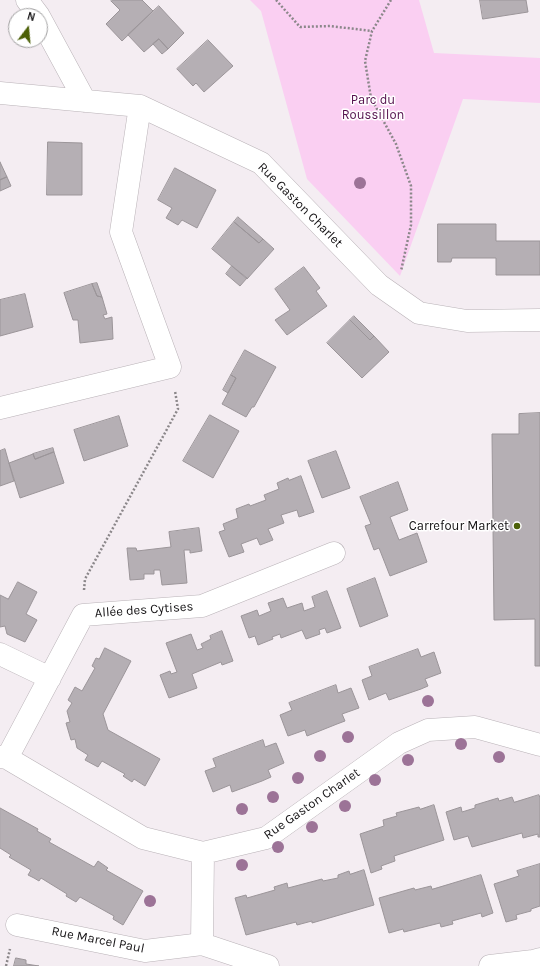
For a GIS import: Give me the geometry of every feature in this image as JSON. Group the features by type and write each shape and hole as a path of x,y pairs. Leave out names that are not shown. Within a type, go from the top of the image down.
{"street":[{"path":"48,33 85,101"},
{"name":"Rue Gaston Charlet","path":"0,93 140,106 261,163 379,285 419,312 467,321 540,320"},
{"path":"0,408 170,367 121,232 140,106"},
{"name":"Allée des Cytises","path":"3,757 50,678 83,615 202,606 334,553"},
{"path":"0,654 50,678"},
{"name":"Rue Gaston Charlet","path":"3,757 143,838 203,853 266,838 398,743 428,730 475,727 540,745"},
{"path":"202,944 203,853"},
{"name":"Rue Marcel Paul","path":"17,925 145,951 202,944 268,966"},
{"path":"490,966 540,959"}],"path":[{"path":"276,0 300,27 330,26 372,31"},
{"path":"391,0 372,31 365,61 371,98 396,144 411,186 411,225 396,297"},
{"path":"83,615 85,579 178,409 170,367"},
{"path":"6,966 11,947"}],"green space":[{"name":"Parc du Roussillon","path":"250,0 419,0 434,53 540,58 540,103 463,99 400,276 307,179 261,11"}],"building":[{"path":"142,0 153,11 122,41 106,24 120,10 111,1"},
{"path":"480,0 526,0 528,12 483,19"},
{"path":"159,6 184,33 168,49 159,39 144,52 128,35"},
{"path":"159,39 168,49 162,54 153,44"},
{"path":"208,40 233,66 204,92 196,83 193,86 177,69"},
{"path":"48,142 82,143 82,195 47,195"},
{"path":"0,162 7,177 0,180"},
{"path":"175,168 216,190 197,228 182,220 178,225 166,218 172,208 158,200"},
{"path":"7,177 11,186 0,191 0,180"},
{"path":"238,217 263,239 259,243 234,222"},
{"path":"234,222 259,243 263,239 274,249 247,279 212,249"},
{"path":"438,224 496,224 496,241 540,241 540,275 496,275 496,258 452,258 451,262 438,262"},
{"path":"232,266 247,278 240,286 226,274"},
{"path":"304,267 320,288 316,291 327,306 287,335 275,320 290,310 275,289"},
{"path":"97,283 102,297 97,296 92,284"},
{"path":"92,284 97,296 102,297 107,314 103,315 105,319 112,317 113,339 80,343 78,320 73,320 64,293"},
{"path":"25,294 33,327 0,336 0,300"},
{"path":"354,316 374,336 370,340 350,320"},
{"path":"350,320 370,340 374,336 389,352 362,378 327,343"},
{"path":"245,350 276,367 254,407 252,407 246,417 222,404 236,378 231,375"},
{"path":"231,375 236,378 228,393 223,390"},
{"name":"Carrefour Market","path":"540,413 540,666 535,666 535,619 494,620 492,434 519,434 519,414"},
{"path":"210,415 239,431 213,478 183,461"},
{"path":"119,416 128,446 84,461 74,430"},
{"path":"53,448 54,452 35,459 33,454"},
{"path":"5,449 14,481 0,486 0,451"},
{"path":"336,451 350,488 322,498 308,461"},
{"path":"54,452 64,483 20,498 9,463 33,454 35,459"},
{"path":"301,476 314,512 299,517 297,510 281,515 284,523 268,529 273,540 260,545 257,538 241,544 244,552 229,557 219,532 225,530 223,524 238,518 236,509 266,500 264,495 279,489 277,483 288,478 289,480"},
{"path":"398,482 408,510 390,517 399,540 417,533 427,562 390,576 379,548 374,550 365,526 371,524 360,497"},
{"path":"199,528 202,551 190,553 190,550 184,550 187,583 162,585 160,570 154,570 154,574 144,574 144,579 130,580 127,548 136,548 137,551 171,547 169,532"},
{"path":"375,578 388,616 360,627 347,589"},
{"path":"18,582 37,592 26,614 37,620 25,642 7,634 5,626 0,627 0,595 8,599"},
{"path":"327,591 341,628 327,633 325,628 319,630 320,634 306,639 302,630 281,638 280,634 272,637 273,639 258,645 255,636 249,638 241,616 257,610 259,616 271,611 268,603 283,598 287,608 302,603 304,611 315,607 312,597"},
{"path":"222,631 233,661 222,665 221,662 192,674 197,688 169,698 160,675 170,671 171,674 177,672 166,643 191,634 197,650 203,648 201,644 211,639 210,636"},
{"path":"105,648 131,661 103,714 108,730 160,759 145,786 134,779 132,782 123,776 125,774 102,761 98,767 85,760 88,755 77,748 75,739 71,740 66,723 70,722 67,711 72,703 68,700 75,687 82,691 95,668 92,666 96,658 99,659"},
{"path":"418,649 421,657 434,652 441,673 425,679 428,686 421,689 389,700 386,693 369,700 362,680 372,676 369,667"},
{"path":"336,685 338,693 351,688 359,708 342,714 345,721 307,736 305,730 288,736 280,715 292,710 289,703"},
{"path":"263,740 265,747 276,743 284,763 268,770 271,777 232,792 230,785 213,792 205,771 216,767 213,759"},
{"path":"539,795 540,837 538,837 538,834 523,838 522,833 472,847 468,836 454,840 446,812 461,807 462,812 475,808 475,805 498,798 499,801 512,797 514,802"},
{"path":"434,805 444,840 394,856 395,861 381,866 382,869 371,873 360,834 384,826 383,820 397,816 396,813"},
{"path":"0,808 38,829 37,831 51,839 49,842 94,867 98,861 108,868 106,870 143,891 123,925 113,919 114,916 80,897 76,902 66,896 67,894 41,878 39,881 28,875 31,870 9,857 11,855 0,848"},
{"path":"540,864 540,906 531,909 531,911 516,915 517,919 506,922 494,884 519,876 517,871"},
{"path":"364,870 374,905 312,923 312,921 297,925 296,922 246,935 235,898 246,895 247,898 275,890 274,887 287,883 288,888 322,879 323,881 338,878 338,875 349,871 350,874"},
{"path":"481,875 493,913 482,917 481,913 452,921 453,924 441,927 440,923 404,932 403,929 389,933 379,898 414,888 415,890 431,886 432,889"},
{"path":"16,958 26,960 26,964 39,966 14,966"}],"place":[{"name":"Carrefour Market","path":"517,526"}]}
